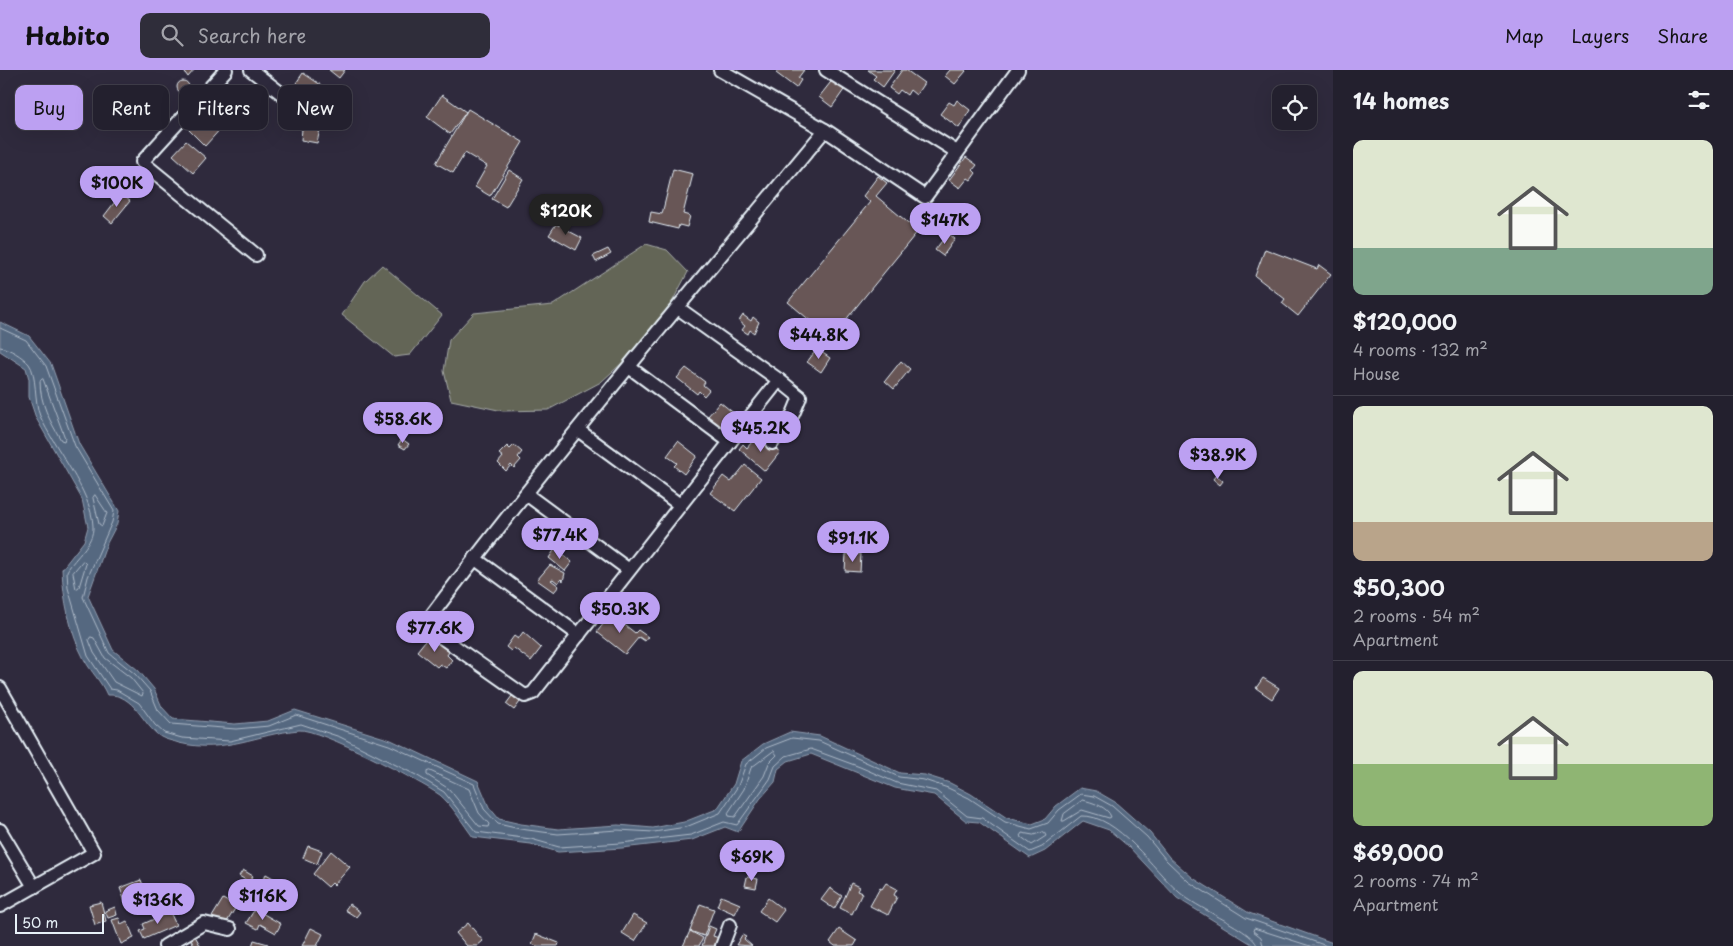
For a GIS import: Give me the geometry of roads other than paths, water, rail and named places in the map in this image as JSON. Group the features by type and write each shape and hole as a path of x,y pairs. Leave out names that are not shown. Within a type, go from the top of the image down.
{"street":[{"path":"226,70 142,162 256,255"},
{"path":"251,70 278,91"},
{"path":"720,70 825,130 925,198 1018,70"},
{"path":"826,70 957,152"},
{"path":"779,380 533,693 525,696 424,625 474,558 629,366 825,130"},
{"path":"678,308 800,397 793,414 772,443"},
{"path":"629,366 730,442"},
{"path":"578,430 680,505"},
{"path":"526,494 629,570"},
{"path":"474,558 579,635"},
{"path":"0,688 94,853 0,906"},
{"path":"0,830 34,887"},
{"path":"165,946 204,924 230,929"},
{"path":"722,946 730,924"}],"water":[{"path":"0,322 29,336 51,364 79,444 119,511 117,524 107,543 88,596 113,650 138,670 154,689 162,707 173,719 235,724 268,721 295,710 391,740 478,781 489,807 499,819 558,829 618,825 653,828 684,822 717,809 734,784 741,761 763,744 790,732 820,736 900,773 925,775 950,783 971,794 1007,818 1032,824 1045,819 1056,806 1080,788 1096,791 1115,802 1150,833 1169,857 1193,878 1249,913 1333,943 1333,946 1255,946 1177,898 1129,847 1109,830 1083,821 1045,851 1030,858 979,822 966,821 934,795 895,788 811,754 788,761 778,769 775,782 760,799 738,832 725,827 692,840 622,848 558,852 531,844 473,837 453,809 440,795 370,757 327,737 310,732 299,730 283,732 226,745 212,746 196,746 163,738 154,732 125,699 107,695 79,649 71,627 64,592 62,569 84,541 88,527 82,499 36,418 29,397 29,379 26,368 0,351"}]}
